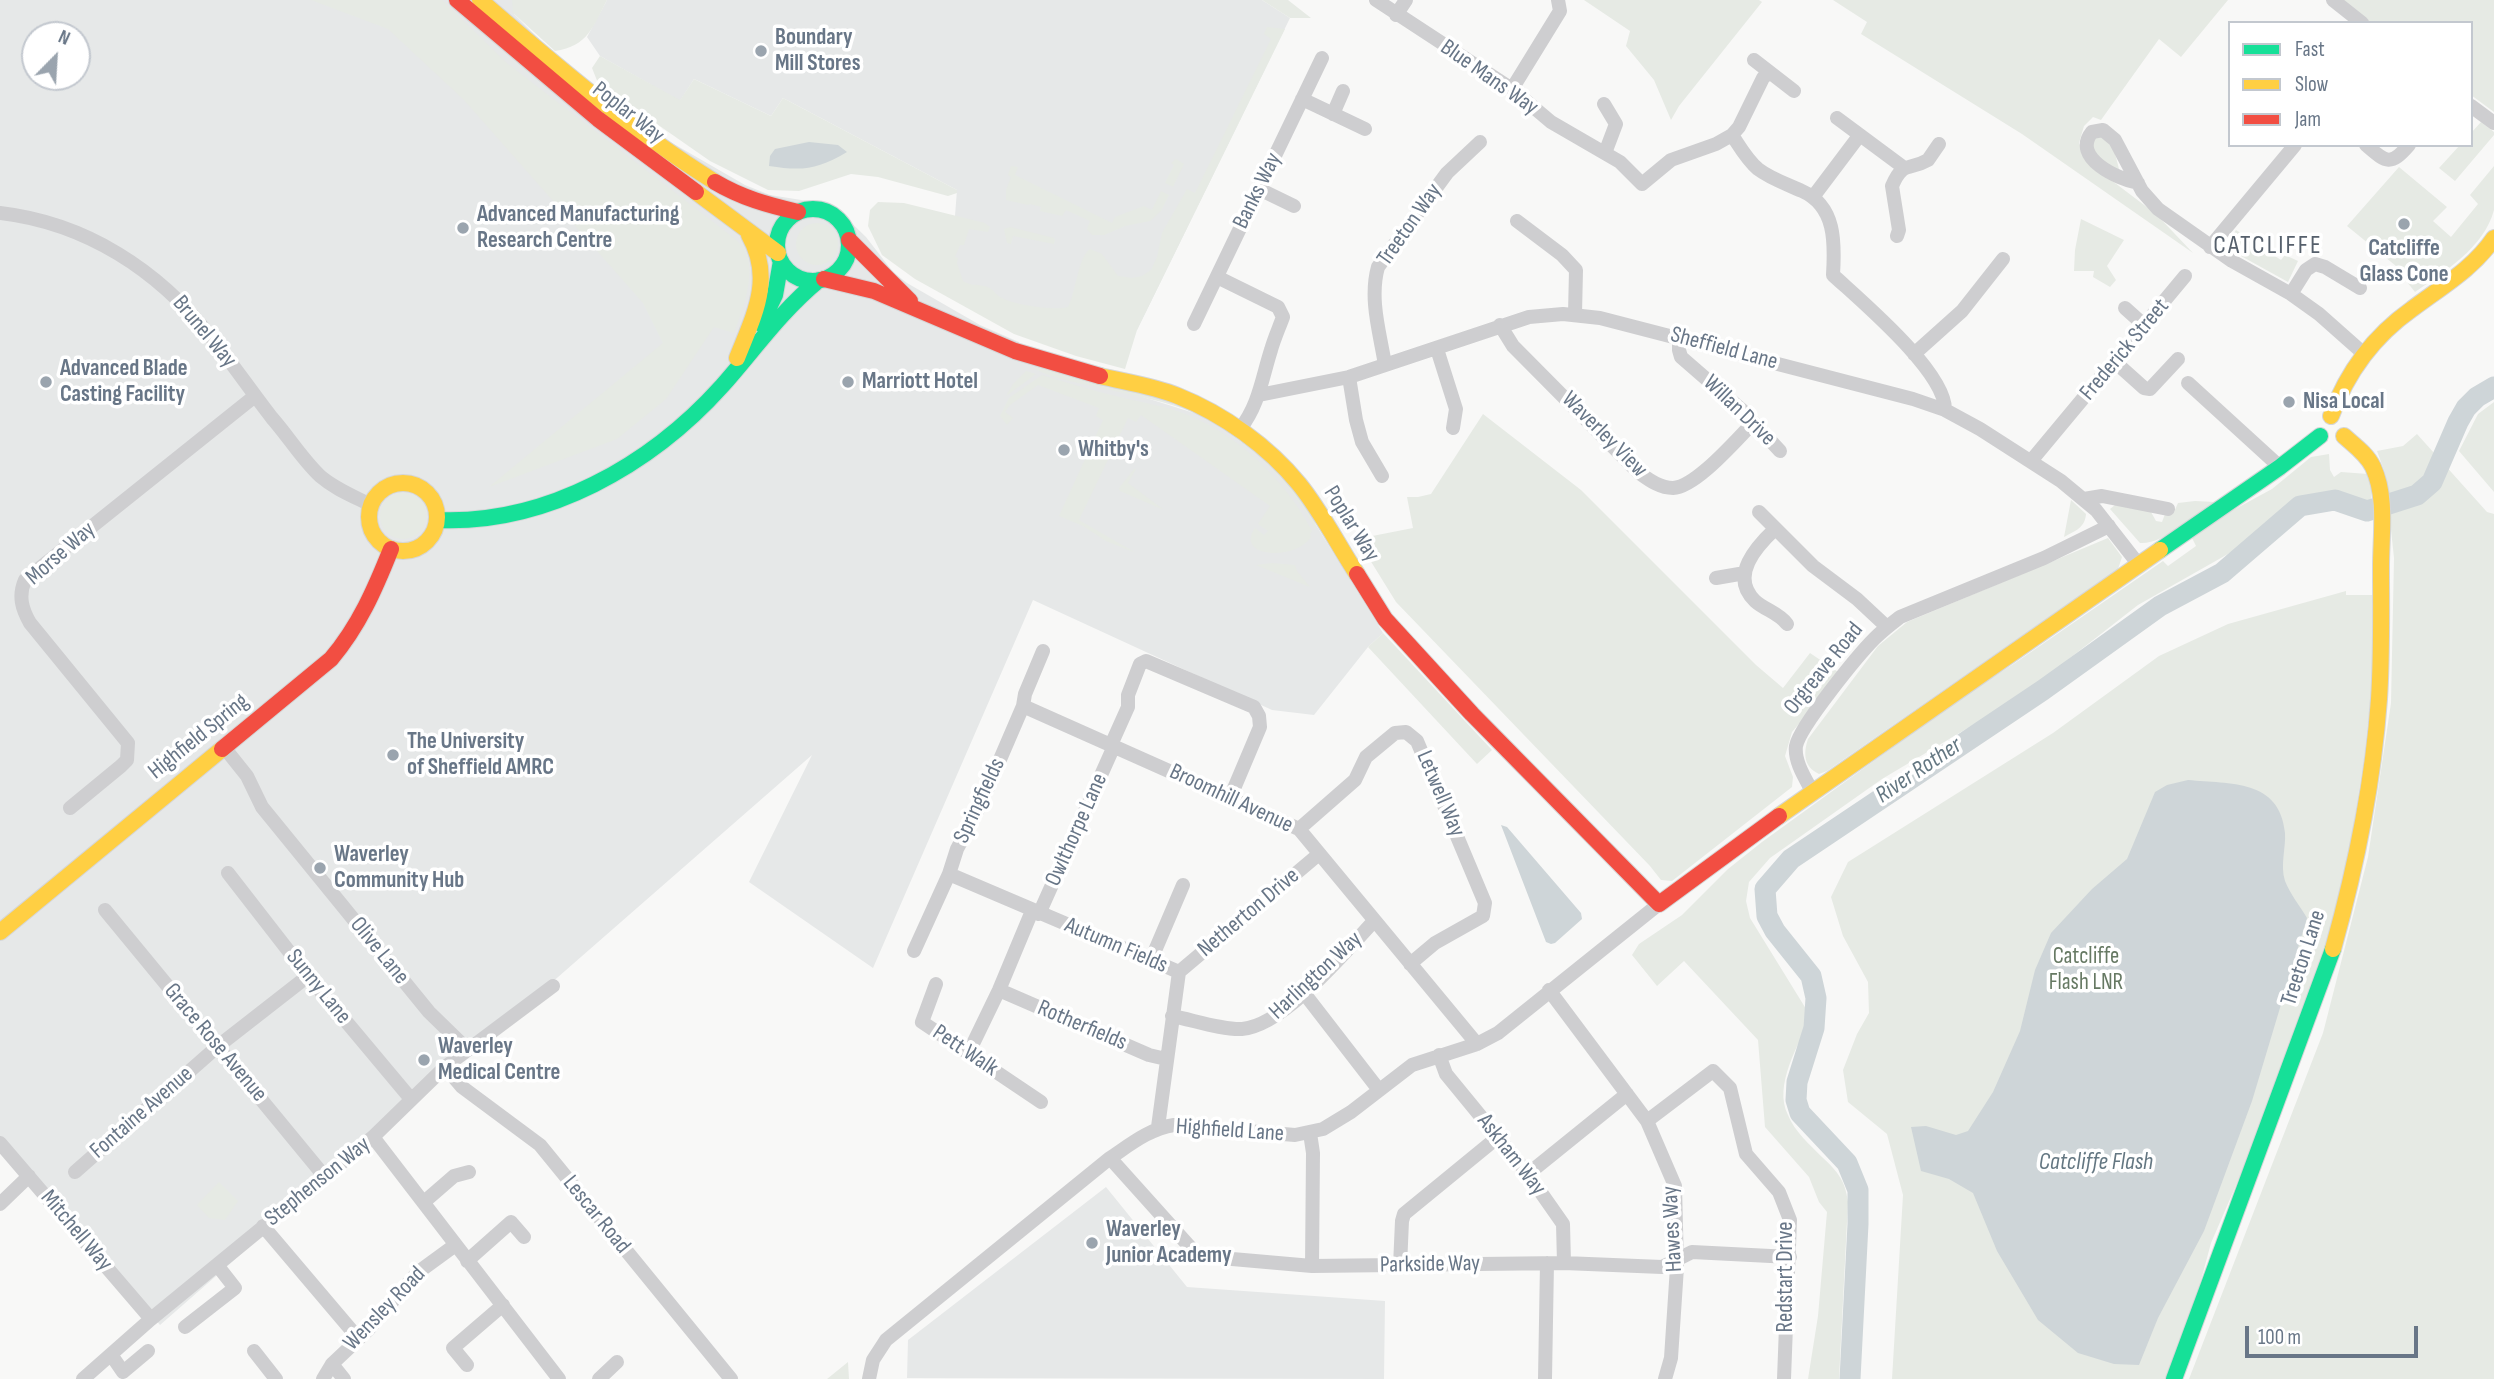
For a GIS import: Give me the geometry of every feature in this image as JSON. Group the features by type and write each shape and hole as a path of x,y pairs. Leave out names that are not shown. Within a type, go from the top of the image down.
{"main road":[{"name":"Poplar Way","path":"457,0 598,119 743,227 779,257 792,274 800,278 855,284 914,304 1017,352 1176,395 1240,429 1300,485 1385,619 1472,714 1659,904"},
{"name":"Poplar Way","path":"480,0 566,75 667,152 735,194 798,212 812,209 832,214 842,224 849,240 914,304"},
{"path":"750,351 775,295 779,257 777,243 782,226 798,212"},
{"path":"730,376 761,290 762,267 758,247 743,227"},
{"path":"2320,436 2320,423 2332,416 2344,382 2363,353 2418,303 2472,265 2494,238"},
{"path":"437,520 501,518 582,491 645,457 695,414 800,294 843,265 849,249 849,240"},
{"path":"2320,436 2330,443 2338,442 2344,436 2346,429 2343,421 2332,416"},
{"path":"1659,904 1812,791 2280,467 2320,436"},
{"name":"Treeton Lane","path":"2174,1379 2328,964 2348,898 2365,813 2378,718 2382,631 2380,488 2372,464 2360,449 2344,436"},
{"path":"397,483 413,484 427,492 433,500 437,520 429,539 421,546 401,551 391,549 374,536 370,526 371,505 377,494 386,487 397,483"},
{"name":"Highfield Spring","path":"0,932 331,659 348,641 366,611 391,549"}],"street":[{"name":"Blue Mans Way","path":"1376,0 1512,89 1551,122 1620,162 1642,184 1671,160 1716,144 1732,135"},
{"path":"1396,15 1406,0"},
{"path":"1512,89 1560,11 1559,0"},
{"path":"2333,0 2359,21"},
{"name":"Banks Way","path":"1194,324 1322,58"},
{"path":"1754,60 1794,90"},
{"path":"1769,72 1732,135 1747,159 1757,169 1814,197 1827,213 1834,239 1833,275 1888,324 1914,354 1937,386 1945,403 1945,410"},
{"path":"1333,114 1343,91"},
{"path":"1302,99 1365,129"},
{"path":"1604,104 1616,124 1605,153"},
{"path":"2473,107 2494,123"},
{"path":"1838,118 1903,167"},
{"path":"1814,197 1859,136"},
{"name":"Treeton Way","path":"1385,365 1374,304 1378,267 1447,173 1480,142"},
{"path":"1897,236 1899,230 1892,186 1903,167 1928,160 1939,144"},
{"path":"2210,247 2293,147"},
{"path":"2368,147 2378,156 2391,161 2407,147"},
{"path":"2138,183 2158,209 2210,247 2291,294 2319,314 2363,353"},
{"path":"1259,189 1294,206"},
{"name":"Brunel Way","path":"0,213 27,216 58,225 93,240 132,262 178,299 211,336 319,475 340,491 371,505"},
{"path":"1517,221 1562,255 1576,270 1574,314"},
{"path":"1914,354 1962,311 2003,259"},
{"path":"2291,294 2306,270 2315,264 2360,288"},
{"name":"Frederick Street","path":"2031,461 2185,276"},
{"path":"1217,277 1278,307 1283,313 1259,395 1240,429"},
{"path":"2125,308 2145,326"},
{"name":"Sheffield Lane","path":"1259,395 1325,384 1529,317 1574,314 1630,324 1913,399 1945,410 2031,461 2084,499 2139,565"},
{"name":"Waverley View","path":"1500,325 1513,346 1652,482 1673,488 1692,480 1753,423"},
{"name":"Willan Drive","path":"1679,337 1681,357 1725,394 1780,451"},
{"path":"1437,349 1456,409 1453,428"},
{"path":"2115,362 2144,388 2150,390 2178,359"},
{"path":"1349,377 1362,442 1382,476"},
{"path":"2188,383 2280,467"},
{"name":"Morse Way","path":"70,808 127,760 128,743 30,624 23,611 21,589 25,580 255,396"},
{"path":"2084,499 2102,496 2168,509"},
{"path":"1759,512 1813,566 1857,599 1887,627"},
{"name":"Orgreave Road","path":"1812,791 1797,757 1799,735 1874,638 1900,617 2044,558 2109,526"},
{"path":"1775,528 1751,554 1745,573 1750,593 1756,601 1778,614 1787,624"},
{"path":"1716,578 1745,573"},
{"name":"Springfields","path":"914,951 957,849 980,806 1044,651"},
{"name":"Owlthorpe Lane","path":"969,1052 1112,745 1128,707 1128,695 1140,664 1146,661 1254,707 1259,716 1259,727 1230,798"},
{"name":"Broomhill Avenue","path":"1023,706 1299,829 1477,1044"},
{"name":"Letwell Way","path":"1299,829 1355,780 1366,757 1395,733 1406,732 1417,741 1486,910 1476,921 1435,943 1410,964"},
{"name":"Olive Lane","path":"223,746 247,776 262,807 429,1012 467,1049"},
{"name":"Netherton Drive","path":"1179,972 1319,854"},
{"name":"Sunny Lane","path":"228,873 308,975 411,1098"},
{"name":"Autumn Fields","path":"948,874 1179,972 1158,1128"},
{"path":"1151,960 1183,885"},
{"name":"Highfield Lane","path":"869,1379 873,1360 886,1340 1110,1158 1158,1128 1174,1125 1294,1135 1323,1129 1351,1112 1412,1065 1477,1044 1498,1033 1659,904"},
{"name":"Grace Rose Avenue","path":"105,910 324,1177"},
{"name":"Harlington Way","path":"1172,1016 1238,1029 1268,1021 1304,993 1374,921"},
{"name":"Fontaine Avenue","path":"75,1172 218,1046 308,975"},
{"name":"Pett Walk","path":"936,984 922,1022 1041,1102"},
{"name":"Stephenson Way","path":"83,1379 151,1319 373,1137 445,1067 553,986"},
{"name":"Rotherfields","path":"999,990 1149,1055 1166,1059"},
{"name":"Hawes Way","path":"1549,990 1647,1121 1675,1186 1677,1261 1671,1358 1665,1379"},
{"path":"1304,993 1379,1090"},
{"name":"Askham Way","path":"1439,1055 1446,1074 1528,1174 1563,1224 1564,1263"},
{"name":"Lescar Road","path":"445,1067 462,1087 540,1145 731,1379"},
{"name":"Redstart Drive","path":"1647,1121 1713,1071 1730,1088 1746,1154 1779,1192 1790,1220 1784,1379"},
{"path":"1528,1174 1628,1094"},
{"path":"1310,1132 1313,1153 1312,1266"},
{"path":"373,1137 424,1202 454,1246 559,1379"},
{"path":"1400,1266 1404,1214 1498,1137"},
{"name":"Mitchell Way","path":"0,1143 151,1319"},
{"name":"Parkside Way","path":"1110,1158 1198,1256 1312,1266 1564,1263 1662,1267 1692,1252 1790,1257"},
{"path":"424,1202 454,1176 469,1172"},
{"path":"0,1204 29,1176"},
{"path":"467,1261 511,1222 524,1237"},
{"path":"263,1226 358,1338"},
{"name":"Wensley Road","path":"323,1379 332,1364 368,1330 417,1273 454,1246"},
{"path":"1545,1379 1547,1263"},
{"path":"185,1327 235,1288 217,1265"},
{"path":"467,1365 453,1348 503,1305"},
{"path":"112,1356 123,1371 148,1351"},
{"path":"254,1351 276,1379"},
{"path":"600,1379 617,1362"},
{"path":"332,1364 344,1379"}],"shaded area":[{"path":"0,0 520,0 514,14 566,66 667,140 745,185 770,195 836,208 866,237 893,272 907,283 980,325 1019,342 1012,356 1207,417 1273,465 1316,525 1383,633 1368,647 1314,715 1272,710 1033,600 873,968 749,882 812,755 160,1325 0,1141"},
{"path":"607,0 1262,0 1290,18 1137,330 949,294 957,190 783,98 771,116 694,79 680,101 600,56 587,37"},
{"name":"Waverley Junior Academy","path":"1106,1187 1187,1287 1385,1301 1384,1379 907,1378 908,1340"}],"green space":[{"path":"311,0 442,0 508,64 742,246 748,260 749,281 734,333 714,327 666,399 617,439 489,487 663,343 643,303 464,100 388,29"},
{"path":"512,0 607,0 593,27 582,40 555,51 513,13"},
{"path":"1262,0 1288,0 1311,18 1290,18"},
{"path":"1584,0 1762,2 1679,106 1671,120 1654,80 1626,46 1630,31"},
{"path":"1833,0 2228,0 2181,57 2159,39 2101,120 2093,117 2084,126 2079,143 2086,161 2156,214 2193,253 2022,134 1861,34 1867,22"},
{"path":"2337,0 2494,0 2494,112 2473,96 2473,21 2365,21"},
{"path":"1267,27 1285,29 1137,330 1125,369 1076,356 1014,334 915,279 882,255 868,226 870,210 878,202 904,203 985,223 990,227 988,232 969,229 964,245 960,245 955,257 958,258 963,281 992,289 1008,301 1045,308 1068,307 1083,259 1090,249 1102,254 1118,276 1142,276 1151,270 1162,233 1187,189 1195,193 1271,39 1264,34"},
{"path":"600,56 680,100 694,79 771,116 783,98 957,190 957,193 948,196 878,177 851,174 799,191 768,190 710,161 598,83 592,68"},
{"path":"2481,122 2494,132 2494,135 2455,181 2439,168 2458,147 2473,147 2473,131"},
{"path":"2100,134 2114,149 2120,173 2108,168 2091,150 2095,135"},
{"path":"1176,159 1184,164 1173,187 1165,183 1174,165 1171,163"},
{"path":"1011,166 1018,167 1015,175 1112,223 1115,217 1144,206 1152,210 1161,191 1169,195 1161,211 1150,221 1125,226 1104,235 1092,235 1087,229 1090,221 1066,210 1062,216 1040,211 1041,207 1006,200"},
{"path":"2494,166 2494,210 2482,236 2462,258 2415,292 2407,282 2407,275 2347,226 2399,167 2447,207 2433,221 2451,237 2478,204 2470,195"},
{"path":"2081,219 2124,240 2107,266 2116,280 2110,287 2093,277 2094,271 2074,271"},
{"path":"817,223 832,229 838,244 832,259 817,265 802,259 796,244 802,229"},
{"path":"1010,227 1054,238 1054,244 1013,236 1011,244 1007,243 1004,229"},
{"path":"2236,230 2281,260 2285,255 2298,261 2288,282 2232,251 2228,242"},
{"path":"1039,367 1157,397 1207,416 1238,435 1278,471 1307,505 1316,530 1279,477 1248,447 1213,423 1173,405 1059,378 1033,368"},
{"path":"1026,371 1036,374 1006,396 1013,384"},
{"path":"1042,375 1180,412 1226,435 1260,462 1275,478 1312,531 1311,537 1303,545 1281,553 1270,553 1253,545 1251,538 1255,528 1264,535 1268,531 1258,524 1270,506 1141,415 1136,422 1128,418 1079,520 1136,553 1106,541 1083,526 1059,516 1103,420 1096,416 1099,408 1038,385 1010,405 1005,412 1013,418 1007,425 1000,416 1009,398"},
{"path":"2494,402 2494,492 2459,451 2478,414"},
{"path":"1483,414 1581,490 1756,665 1783,688 1810,653 1838,672 1792,732 1785,756 1793,777 1792,787 1672,881 1661,880 1396,602 1357,539 1413,528 1407,497 1431,494"},
{"path":"2417,434 2487,512 2494,514 2494,1379 2189,1379 2323,1033 2368,857 2391,703 2394,558 2385,473 2377,451 2403,446"},
{"path":"2329,454 2330,470 2334,477 2341,472 2368,474 2372,488 2371,502 2329,494 2298,501 2235,550 2138,605 2003,707 1882,779 1770,858 1749,882 1746,901 1750,918 1811,1017 1789,1065 1784,1103 1798,1132 1840,1177 1848,1202 1839,1379 1808,1379 1818,1316 1827,1212 1819,1202 1809,1177 1765,1127 1758,1040 1684,961 1657,986 1632,955 1639,944 1682,915 1728,869 1762,842 1962,697 2163,561 2168,566 2196,546 2192,538 2226,514 2272,489 2311,457"},
{"path":"1134,469 1128,483 1164,510 1120,491 1119,488"},
{"path":"403,493 420,499 426,516 420,533 403,539 386,533 380,516 386,499"},
{"path":"2071,500 2086,514 2084,523 2064,537"},
{"path":"2215,502 2179,528 2158,539 2140,543 2110,509 2115,505 2151,512 2156,521 2162,522 2165,514 2174,512 2178,503"},
{"path":"2108,538 2122,557 2118,569 1827,771 1819,774 1810,768 1805,755 1808,739 1878,646 1907,622"},
{"path":"1256,565 1295,565 1310,587"},
{"name":"Catcliffe Flash LNR","path":"2346,591 2346,595 2373,595 2375,658 2364,759 2346,874 2325,951 2240,1176 2211,1243 2197,1295 2166,1379 1892,1379 1903,1195 1887,1134 1848,1102 1843,1070 1857,1034 1869,1013 1868,982 1843,936 1831,897 1848,862 2053,733 2159,656 2228,624"},
{"path":"1383,633 1492,750 1477,764 1368,647"},
{"path":"219,1182 238,1201 225,1220 209,1218 197,1205"},
{"path":"848,1362 849,1379 827,1379"}],"water":[{"path":"809,142 838,145 847,152 809,168 769,166 770,156 775,149"},
{"name":"Catcliffe Flash","path":"2188,780 2236,784 2263,794 2274,802 2281,815 2285,833 2285,881 2307,918 2252,1101 2204,1231 2158,1318 2139,1365 2114,1364 2078,1353 2038,1320 1997,1251 1973,1193 1949,1179 1921,1171 1911,1127 1926,1126 1956,1135 1968,1131 1993,1092 2020,1031 2035,970 2051,933 2092,889 2127,859 2155,792 2167,785"},
{"path":"1501,825 1507,827 1581,913 1582,919 1555,943 1546,942"}],"waterway":[{"name":"River Rother","path":"1850,1379 1858,1190 1847,1163 1800,1113 1796,1100 1797,1082 1814,1028 1816,998 1811,976 1775,931 1767,916 1765,889 1791,859 2043,690 2160,606 2222,573 2300,506 2335,500 2367,511 2417,495 2432,482 2466,408 2477,397 2494,387"}],"traffic: fast":[{"path":"813,209 833,215 843,225 849,245 843,265 833,275 813,281 793,275 783,265 777,245 783,225 793,215 813,209"},
{"path":"761,324 775,295 781,261"},
{"path":"437,520 478,519 518,512 556,501 629,464 663,441 694,415 780,318 819,280"},
{"path":"2160,550 2320,436"},
{"path":"2174,1379 2333,949"}],"traffic: slow":[{"path":"480,0 623,118 715,182"},
{"path":"696,192 778,253"},
{"path":"737,358 755,312 761,282 756,251 749,235"},
{"path":"2331,416 2345,385 2374,343 2398,320 2466,268 2494,238"},
{"path":"1100,376 1178,396 1212,412 1244,432 1287,470 1307,494 1357,574"},
{"path":"2333,949 2368,794 2379,699 2381,649 2380,491 2370,462 2344,436"},
{"path":"403,483 416,485 427,493 435,504 437,517 435,530 427,541 416,549 403,551 390,549 379,541 371,530 369,517 371,504 379,493 390,485 403,483"},
{"path":"1779,816 2160,550"},
{"path":"0,932 222,749"}],"traffic: jam":[{"path":"457,0 598,119 696,192"},
{"path":"715,182 755,200 798,212"},
{"path":"849,240 910,301"},
{"path":"824,279 874,291 1015,351 1100,376"},
{"path":"222,749 331,659 366,607 391,549"},
{"path":"1357,574 1385,619 1472,714 1659,904 1779,816"}],"place":[{"name":"Boundary Mill Stores","path":"761,51"},
{"name":"Catcliffe Glass Cone","path":"2404,224"},
{"name":"Advanced Manufacturing Research Centre","path":"463,228"},
{"name":"Advanced Blade Casting Facility","path":"46,382"},
{"name":"Marriott Hotel","path":"848,382"},
{"name":"Nisa Local","path":"2289,402"},
{"name":"Whitby's","path":"1064,450"},
{"name":"The University of Sheffield AMRC","path":"393,755"},
{"name":"Waverley Community Hub","path":"320,868"},
{"name":"Waverley Medical Centre","path":"424,1060"},
{"name":"Waverley Junior Academy","path":"1092,1243"}],"district":[{"name":"CATCLIFFE","path":"2268,246"}]}
